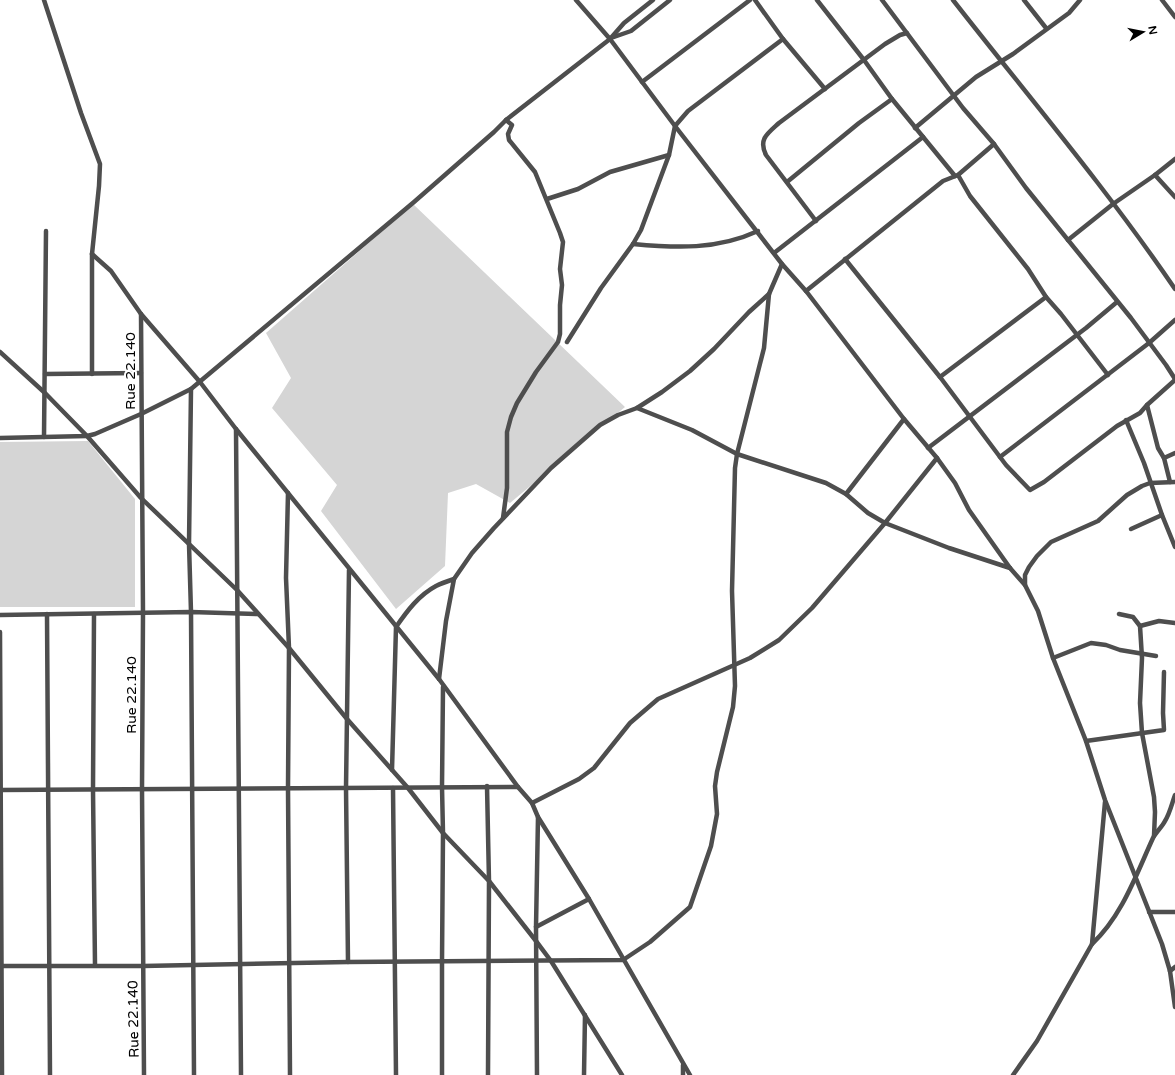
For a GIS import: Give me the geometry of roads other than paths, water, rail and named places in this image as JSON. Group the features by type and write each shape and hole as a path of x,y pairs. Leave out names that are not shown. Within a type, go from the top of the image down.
{"street":[{"path":"44,0 81,113 100,164 99,193 92,254 92,374"},
{"path":"576,0 610,39 782,264 806,291 904,419 937,458 955,483 969,510 1010,568 1025,585 1038,611 1052,658 1086,741 1105,800 1162,944 1170,971 1175,1008"},
{"path":"643,0 647,5"},
{"path":"0,438 87,436 95,434 141,414 191,389 414,202 506,120 610,39 624,23 653,0"},
{"path":"610,39 630,31 670,0"},
{"path":"642,82 750,0"},
{"path":"755,0 783,39 825,89"},
{"path":"817,0 864,60 892,99 956,176 1028,269 1046,297 1108,375"},
{"path":"845,259 940,377 1011,471 1030,490 1044,482 1105,434 1126,420 1140,413 1175,380 1118,302 1026,188 994,144 954,95 882,0"},
{"path":"953,0 1074,153 1146,247 1175,289"},
{"path":"1024,0 1046,28"},
{"path":"915,128 976,78 1013,54 1046,28 1069,13 1080,0"},
{"path":"1162,0 1175,17"},
{"path":"816,221 766,155 763,148 765,137 776,126 889,41 907,33"},
{"path":"567,342 601,288 633,244 643,225 669,155 675,126 688,111 783,39"},
{"path":"787,182 859,123 892,99"},
{"path":"503,518 508,488 507,432 511,417 536,372 558,342 560,334 562,285 560,269 563,242 535,172 509,140 508,134 512,125 506,120"},
{"path":"774,253 923,137"},
{"path":"806,291 943,181 956,176 994,144"},
{"path":"547,199 578,189 610,172 669,155"},
{"path":"1068,240 1113,204 1155,175 1175,159"},
{"path":"1155,175 1175,197"},
{"path":"633,244 659,246 706,246 730,242 758,231"},
{"path":"44,437 46,232"},
{"path":"92,254 111,271 141,314 200,382 349,570 439,679 518,787 532,803 538,817 589,899 690,1075"},
{"path":"1,966 143,966 348,962 623,960 650,942 683,914 690,907 696,891 711,846 717,814 715,786 733,707 735,686 732,591 737,454 764,348 769,294 782,264"},
{"path":"439,679 446,621 454,579 472,553 551,468 600,425 618,415 636,408 662,392 690,371 769,294"},
{"path":"940,377 1046,297"},
{"path":"928,448 1118,302"},
{"name":"Rue 22.140","path":"141,314 144,1075"},
{"path":"1000,457 1149,343 1175,320"},
{"path":"0,352 45,393 87,436 141,498 237,590 289,648 346,719 408,788 443,833 489,882 551,961 622,1075"},
{"path":"45,374 141,373"},
{"path":"191,389 189,544 191,612 194,1075"},
{"path":"1025,585 1025,575 1029,567 1037,556 1051,542 1098,522 1134,490 1150,483 1173,482 1164,458 1158,448 1147,405"},
{"path":"636,408 692,430 737,454 826,483 846,494 868,513 885,523 949,548 1010,568"},
{"path":"846,494 904,419"},
{"path":"1126,420 1144,463 1150,483 1175,547"},
{"path":"236,429 241,1075"},
{"path":"1164,458 1175,453"},
{"path":"532,803 579,779 594,768 630,723 658,699 734,666 763,651 779,640 812,608 885,523 937,458"},
{"path":"288,493 286,593 289,648 288,788 290,1075"},
{"path":"1131,529 1162,515"},
{"path":"348,962 346,719 349,570"},
{"path":"392,770 396,627 408,610 422,595 436,585 454,579"},
{"path":"0,615 191,612 258,614"},
{"path":"47,614 50,1075"},
{"path":"94,614 95,965"},
{"path":"1119,614 1133,617 1140,626 1142,653 1140,703 1142,733 1154,797 1154,836"},
{"path":"1140,626 1159,621 1175,623"},
{"path":"0,632 2,1075"},
{"path":"1052,658 1091,643 1156,656"},
{"path":"1086,741 1165,729 1163,713 1164,672"},
{"path":"442,1075 443,686"},
{"path":"487,786 489,882 488,1075"},
{"path":"0,790 518,787"},
{"path":"393,788 396,1075"},
{"path":"1013,1075 1037,1041 1092,944 1112,923 1129,892 1154,836 1166,819 1175,795"},
{"path":"1092,944 1105,800"},
{"path":"537,1075 536,927 538,817"},
{"path":"536,927 589,899"},
{"path":"1149,912 1175,912"},
{"path":"1170,971 1175,968"},
{"path":"584,1015 584,1075"},
{"path":"683,1064 683,1075"}]}
